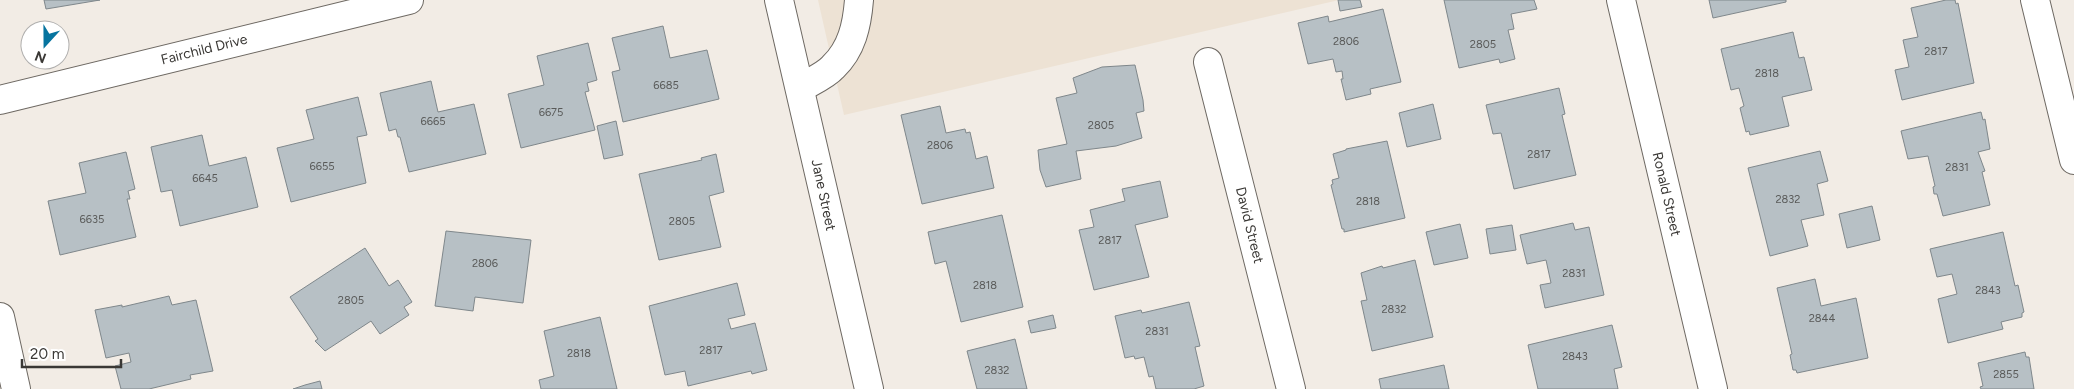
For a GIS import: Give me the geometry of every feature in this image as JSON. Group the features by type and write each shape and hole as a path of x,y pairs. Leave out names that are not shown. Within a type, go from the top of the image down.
{"street":[{"name":"Fairchild Drive","path":"0,100 355,6 409,0"},
{"name":"Jane Street","path":"780,0 869,389"},
{"path":"800,88 833,68 847,48 856,28 859,0"},
{"name":"Ronald Street","path":"1621,0 1713,389"},
{"path":"2035,0 2074,160"},
{"name":"David Street","path":"1208,62 1291,389"},
{"path":"0,317 16,389"}],"shaded area":[{"path":"818,0 1339,0 844,115"}],"building":[{"path":"44,0 100,0 46,9"},
{"path":"1338,0 1360,0 1362,7 1340,11"},
{"path":"1444,0 1534,0 1537,9 1511,14 1514,29 1508,30 1515,59 1500,63 1499,59 1459,68"},
{"path":"1709,0 1786,0 1786,2 1713,18"},
{"path":"1946,0 1955,0 1956,4 1958,3 1974,83 1902,100 1895,70 1909,67 1903,40 1918,37 1911,8"},
{"path":"1383,9 1401,82 1370,89 1371,94 1346,100 1341,79 1343,79 1342,71 1336,72 1333,59 1308,64 1298,23 1328,16 1329,22"},
{"path":"663,26 670,58 707,50 719,99 623,122 612,72 620,70 612,38"},
{"path":"1793,32 1799,58 1804,57 1812,90 1782,97 1789,126 1750,135 1749,131 1746,132 1740,108 1744,106 1739,88 1731,90 1721,49"},
{"path":"588,43 597,80 587,83 589,91 585,92 595,130 521,148 508,94 544,85 537,56"},
{"path":"1135,65 1143,100 1144,111 1136,113 1142,138 1116,146 1076,151 1081,179 1046,187 1040,170 1038,150 1067,144 1056,98 1077,93 1073,78 1102,67"},
{"path":"431,81 438,112 474,104 486,154 409,172 400,137 398,137 396,129 389,131 380,93"},
{"path":"1559,88 1565,114 1562,115 1576,175 1514,189 1501,133 1493,134 1486,105"},
{"path":"358,97 367,135 357,137 366,183 291,202 277,148 314,139 306,110"},
{"path":"1433,104 1441,139 1407,147 1399,113"},
{"path":"940,106 946,133 965,129 966,133 970,132 976,159 987,156 994,188 922,204 901,115"},
{"path":"1981,112 1983,120 1985,119 1990,149 1978,152 1985,171 1982,172 1990,205 1943,216 1937,194 1934,194 1933,187 1935,186 1928,156 1908,159 1901,131"},
{"path":"616,121 623,155 604,159 597,126"},
{"path":"202,135 209,166 246,157 258,207 180,226 172,190 161,192 151,147"},
{"path":"1387,141 1405,218 1344,232 1331,185 1333,184 1332,180 1339,178 1333,154 1346,149"},
{"path":"1820,151 1828,181 1817,184 1824,215 1801,220 1808,246 1770,256 1748,168"},
{"path":"126,152 135,189 128,191 130,199 127,199 136,237 60,255 48,201 86,193 79,163"},
{"path":"716,154 724,192 709,196 721,247 659,260 639,174 702,160 701,158"},
{"path":"1160,181 1168,217 1135,225 1149,277 1094,290 1079,230 1094,227 1090,210 1125,201 1122,189"},
{"path":"1872,206 1880,240 1847,248 1839,214"},
{"path":"1002,215 1023,307 961,322 946,261 935,264 928,232"},
{"path":"1573,223 1575,230 1589,227 1604,295 1545,308 1540,285 1551,283 1546,260 1527,264 1520,235"},
{"path":"1460,224 1468,258 1434,265 1426,232"},
{"path":"1512,225 1516,250 1490,254 1486,229"},
{"path":"446,231 531,240 523,303 475,297 473,311 435,306"},
{"path":"2003,232 2015,286 2018,285 2024,312 2022,317 2001,322 2003,329 1948,343 1938,299 1957,294 1952,274 1937,277 1930,249"},
{"path":"365,248 389,286 398,280 412,302 404,307 409,315 380,334 371,321 325,351 315,341 318,339 290,297"},
{"path":"1415,260 1433,337 1372,351 1361,301 1367,300 1361,273 1382,266 1383,268"},
{"path":"1815,279 1821,306 1856,298 1868,358 1797,373 1796,370 1793,370 1790,355 1792,354 1777,288"},
{"path":"737,283 745,315 728,319 731,329 755,323 767,370 752,374 751,371 688,386 685,371 665,375 649,306"},
{"path":"169,296 172,305 196,300 213,371 190,375 191,379 149,389 121,389 115,366 131,362 129,353 106,358 95,310 122,305 122,307"},
{"path":"1189,302 1200,346 1195,347 1204,386 1194,389 1156,389 1153,376 1149,377 1144,357 1135,359 1134,356 1125,358 1115,316 1141,310 1142,313"},
{"path":"1053,315 1056,328 1031,333 1028,321"},
{"path":"600,317 617,389 541,389 539,380 554,376 544,331"},
{"path":"1612,325 1622,367 1614,369 1618,389 1538,389 1528,345"},
{"path":"1015,339 1027,389 977,389 967,351"},
{"path":"2025,352 2026,357 2029,357 2034,389 1981,389 1980,387 1983,386 1978,363"},
{"path":"1444,365 1449,389 1381,389 1379,379"},
{"path":"320,381 322,389 293,389 305,385"}]}
